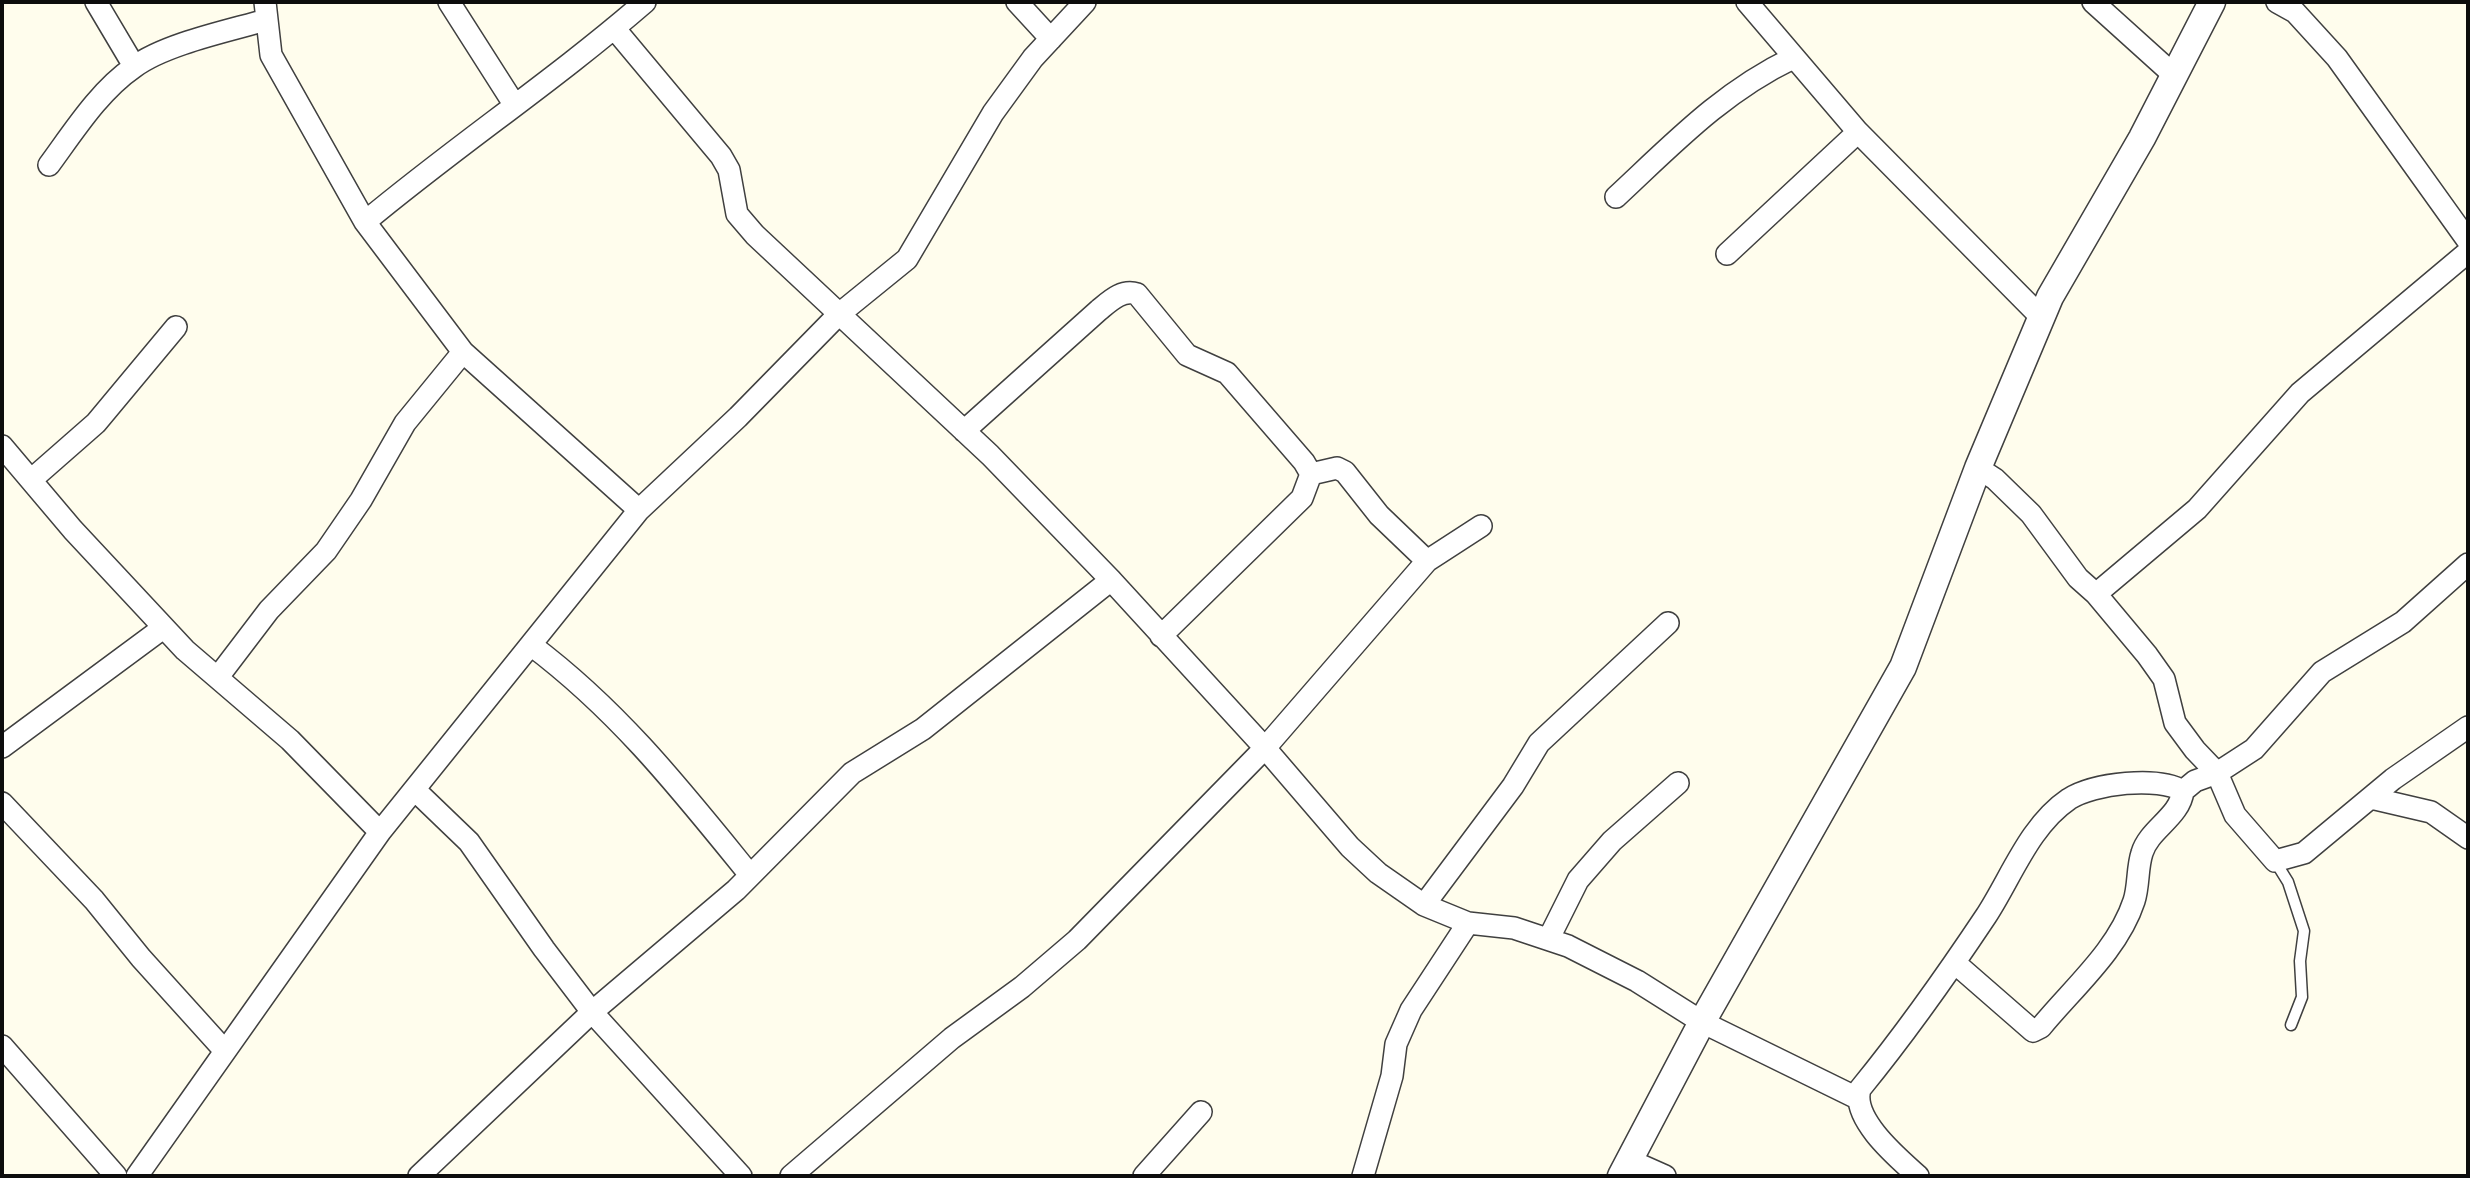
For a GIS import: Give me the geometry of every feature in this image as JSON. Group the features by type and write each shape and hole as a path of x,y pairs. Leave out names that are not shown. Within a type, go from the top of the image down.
{"street":[{"path":"96,2 134,66"},
{"path":"449,2 514,104"},
{"path":"365,222 514,104 576,62 645,2"},
{"path":"1017,2 1051,39"},
{"path":"137,1176 380,832 416,791 639,510 738,417 838,315 907,260 993,113 1051,39 1085,2"},
{"path":"1747,2 1858,132 2041,317"},
{"path":"2093,2 2175,76"},
{"path":"1665,1176 1625,1168 1702,1022 1903,667 1978,468 2041,317 2175,76 2213,2"},
{"path":"2277,2 2295,12 2337,58 2468,241"},
{"path":"49,165 89,111 134,66 266,11 271,55 365,222 463,352 639,510"},
{"path":"614,28 721,156 729,170 737,214 838,315 964,431 1111,580 1265,748 1350,847 1378,873 1424,905 1468,923 1514,928 1549,938 1637,981 1702,1022 1857,1098 1879,1139 1918,1176"},
{"path":"1616,197 1699,117 1765,71 1793,58"},
{"path":"1727,254 1858,132"},
{"path":"2096,594 2197,509 2300,393 2468,252"},
{"path":"964,431 1099,310 1118,295 1130,291 1137,294 1187,355 1227,373 1267,417 1311,474"},
{"path":"31,480 96,423 176,327"},
{"path":"218,677 269,610 326,551 361,500 405,423 463,352"},
{"path":"2,446 163,628 290,740 380,832"},
{"path":"1311,474 1338,468 1345,472 1379,515 1427,561"},
{"path":"1978,468 1996,479 2031,514 2078,578 2096,594 2164,679 2175,723 2217,773 2235,815 2275,861 2304,853 2437,746 2468,727"},
{"path":"1161,636 1302,498 1311,474"},
{"path":"791,1176 952,1038 1022,987 1077,940 1265,748 1427,561 1481,526"},
{"path":"1955,963 2033,1031 2041,1027 2107,952 2123,926 2134,902 2142,852 2182,802 2183,791 2195,781 2217,773 2269,734 2322,672 2403,622 2468,564"},
{"path":"419,1176 592,1012 750,875 852,773 923,729 1111,580"},
{"path":"1424,905 1513,786 1539,743 1668,622"},
{"path":"2,747 163,628"},
{"path":"531,645 580,682 605,706 673,781 750,875"},
{"path":"1857,1098 1860,1089 1907,1032 1955,963 2030,842 2070,799 2126,784 2161,782 2183,791"},
{"path":"1549,938 1578,880 1612,841 1678,783"},
{"path":"416,791 469,842 592,1012 741,1176"},
{"path":"2371,799 2431,812 2468,838"},
{"path":"2,803 94,900 141,958 225,1051"},
{"path":"1363,1176 1392,1076 1396,1044 1411,1010 1468,923"},
{"path":"2,1046 116,1176"},
{"path":"1144,1176 1201,1112"}],"lane":[{"path":"2275,861 2288,882 2304,931 2300,961 2302,997 2291,1026"}]}
